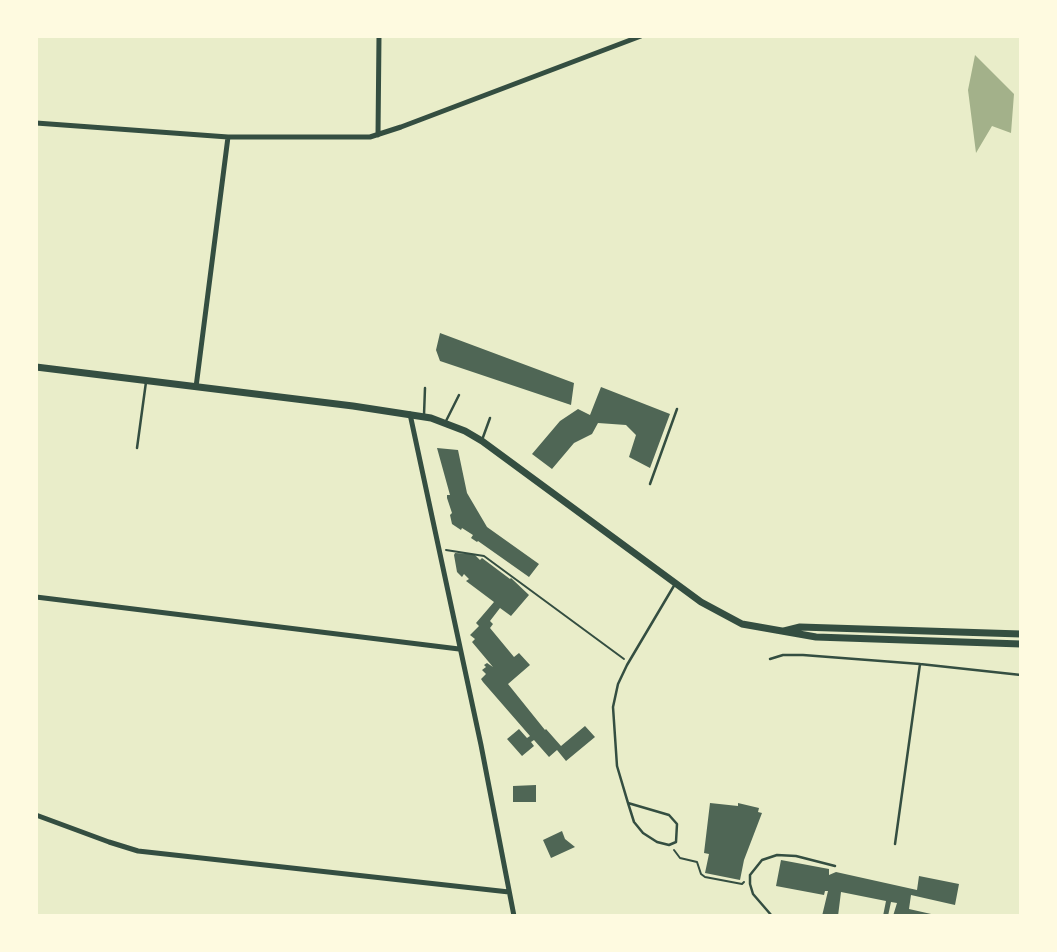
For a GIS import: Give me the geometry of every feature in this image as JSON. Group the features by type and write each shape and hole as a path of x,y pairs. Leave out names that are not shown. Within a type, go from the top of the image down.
{"main road":[{"path":"36,367 424,417 445,423 482,441 701,602 742,624 816,637 1021,644"},
{"path":"781,632 800,627 1021,634"}],"street":[{"path":"378,135 379,36"},
{"path":"36,123 228,136 352,138 378,135 641,36"},
{"path":"196,387 228,136"},
{"path":"410,414 481,745 514,916"},
{"path":"36,597 459,649"},
{"path":"36,814 138,851 509,892"}],"lane":[{"path":"137,448 147,380"},
{"path":"424,417 425,388"},
{"path":"445,423 459,395"},
{"path":"650,484 677,409"},
{"path":"482,441 490,418"},
{"path":"628,803 660,812 673,819 677,824 676,842 669,845 657,842 643,833 634,822 628,803 617,766 613,707 618,684 629,662 676,583"},
{"path":"770,659 783,655 803,655 920,664 1021,675"},
{"path":"895,844 920,664"},
{"path":"772,916 753,894 750,876 762,860 777,855 796,856 835,866"}],"path":[{"path":"438,548 484,556 629,662"},
{"path":"669,845 680,858 697,862 701,874 705,877 742,884 750,876"}],"shaded area":[{"path":"975,55 1014,94 1011,133 992,126 976,153 968,90"}],"building":[{"path":"440,333 574,383 571,405 440,361 436,350"},
{"path":"601,387 670,414 650,468 629,457 636,435 626,425 598,423 592,434 574,443 552,469 532,454 560,421 578,409 590,415"},
{"path":"437,448 458,450 467,493 487,527 539,564 529,577 471,538 473,535 452,524 450,515 452,513 447,498 447,495 450,495"},
{"path":"455,553 474,554 480,560 482,558 511,578 529,595 511,616 500,608 490,621 493,624 490,628 514,657 519,653 530,665 508,684 545,730 561,746 585,726 595,737 566,761 557,750 549,757 534,740 531,742 534,746 522,756 507,739 519,729 527,738 530,736 481,679 486,674 482,670 486,667 484,665 487,663 493,667 472,642 475,639 470,635 479,626 476,623 494,602 466,581 469,579 464,574 462,577 457,572"},
{"path":"536,785 536,802 513,802 513,786"},
{"path":"710,803 738,806 738,803 759,808 758,812 762,813 744,860 740,880 705,873 709,854 704,853"},
{"path":"562,831 565,839 575,847 551,858 543,840"},
{"path":"781,860 829,869 829,875 836,872 917,890 919,876 959,884 955,905 911,895 909,909 940,916 893,916 897,903 891,902 888,916 883,916 886,901 841,892 838,916 822,916 828,891 825,891 824,895 776,886"}]}
